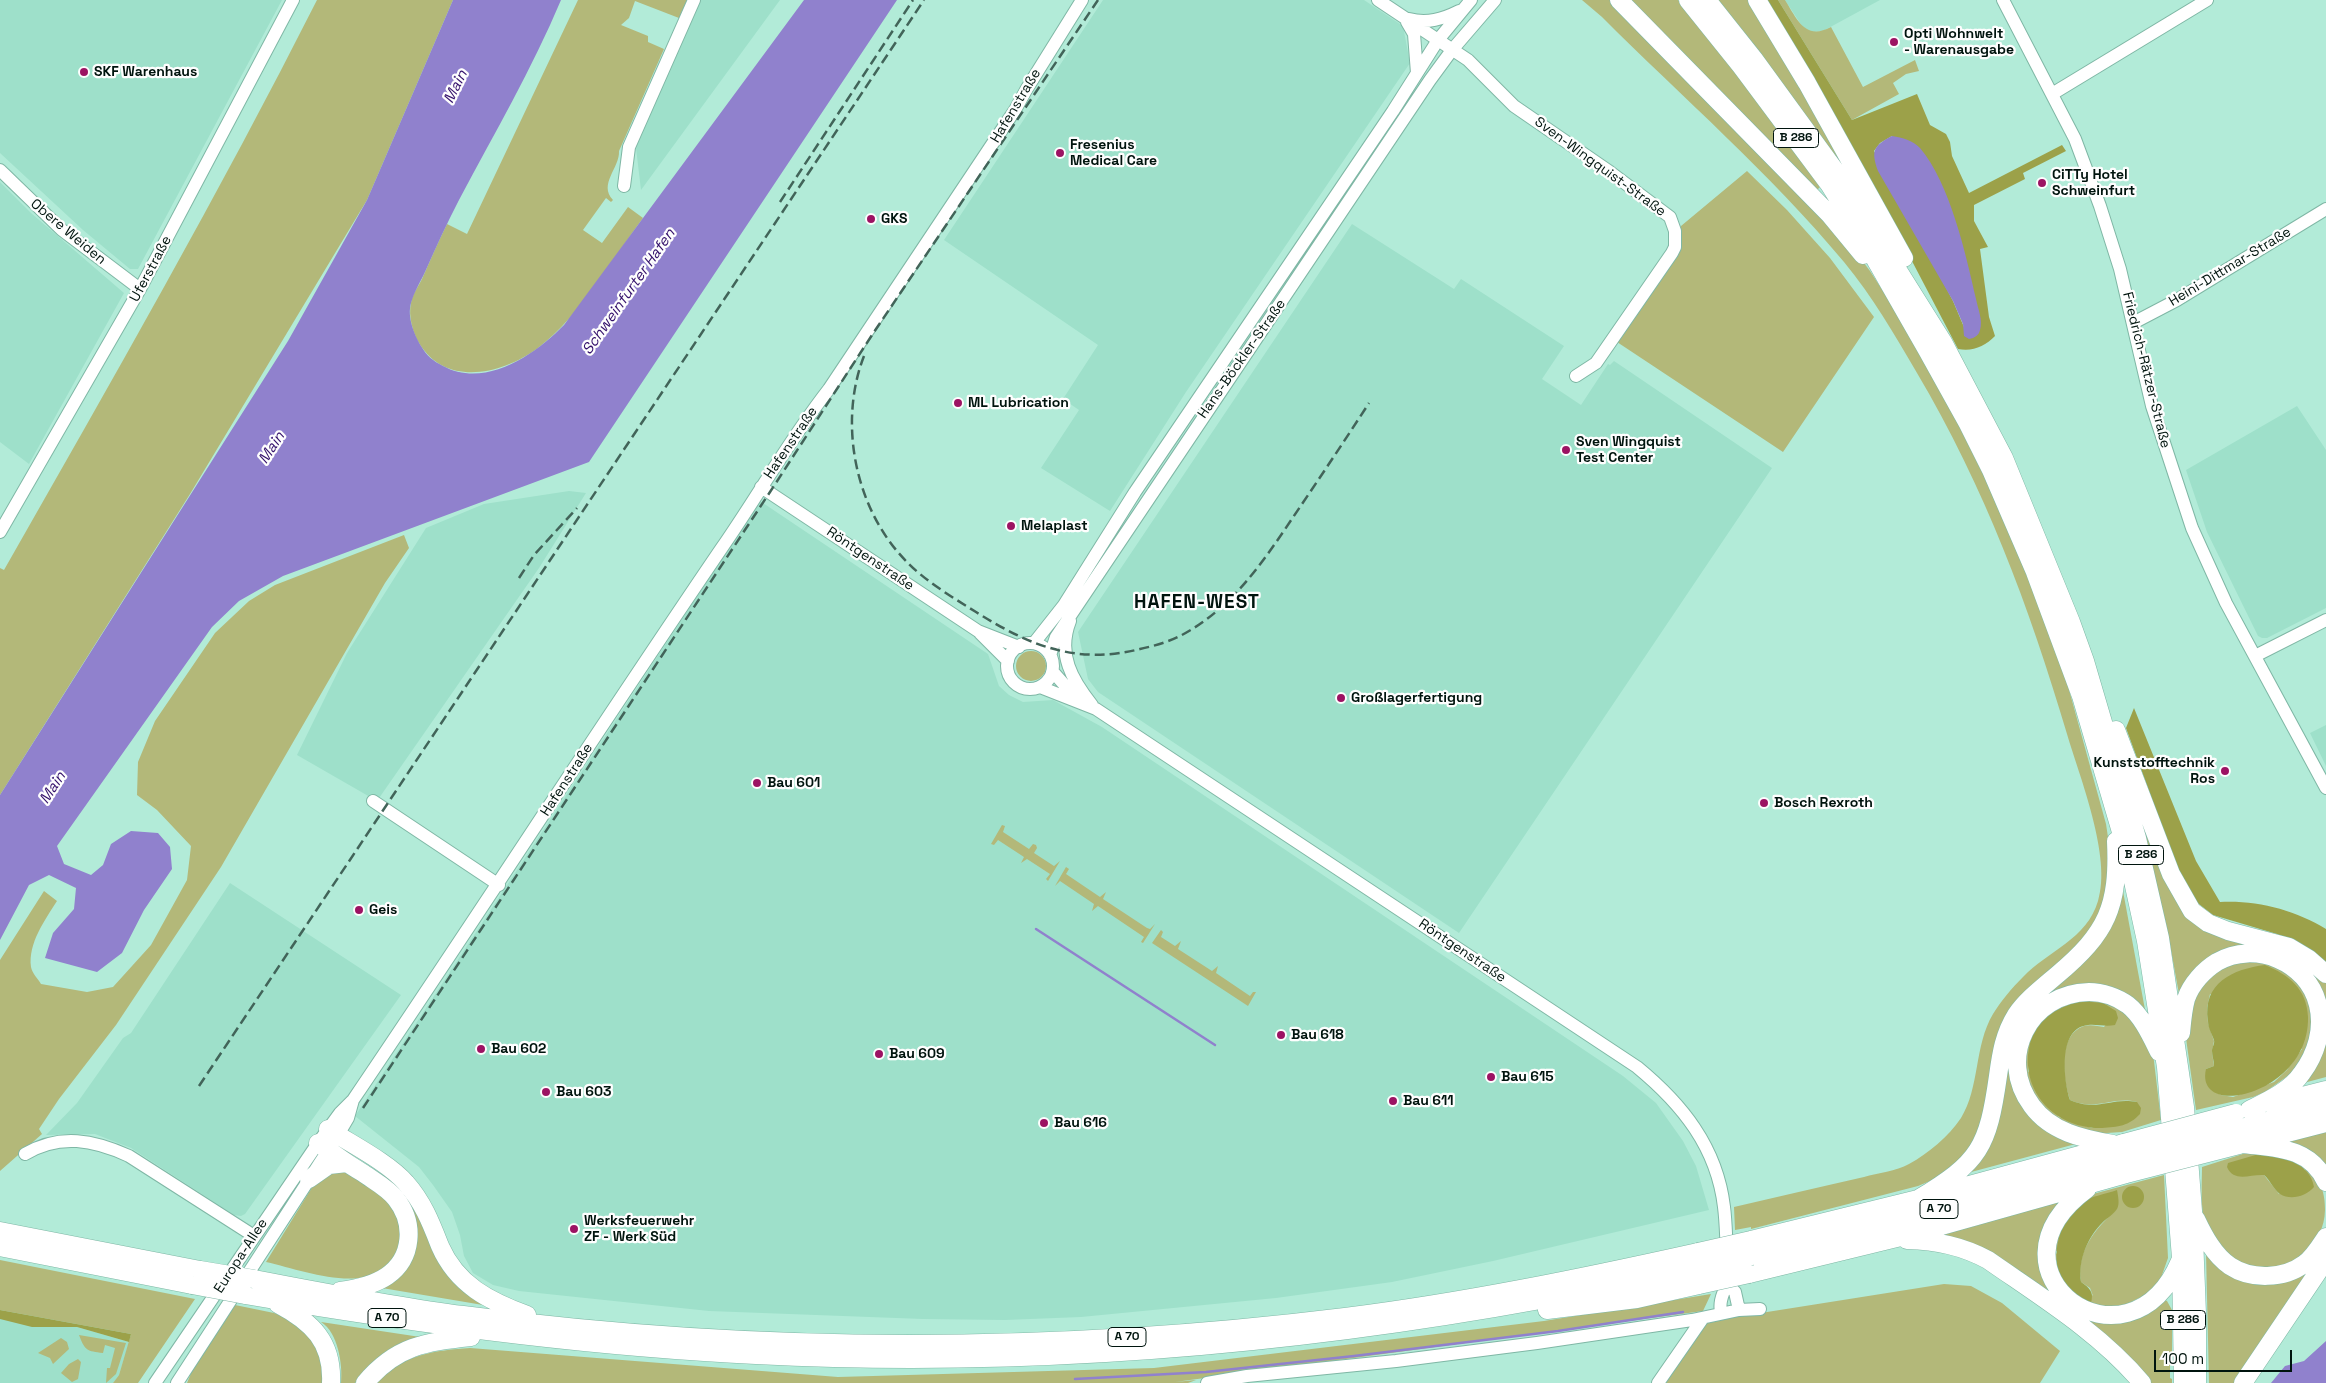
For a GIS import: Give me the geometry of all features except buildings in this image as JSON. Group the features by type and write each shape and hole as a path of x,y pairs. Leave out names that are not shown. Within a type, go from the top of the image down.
{"highway":[{"path":"1619,0 1830,215 1890,286"},
{"name":"B 286","path":"1688,0 1742,66 1829,184 1890,286 1968,424 2035,572 2081,696 2126,849 2146,941 2166,1067 2181,1258 2183,1383"},
{"name":"B 286","path":"1707,0 1754,59 1837,173 1944,342 2004,458 2054,577 2085,661 2137,838 2160,938 2178,1053 2193,1212 2197,1314 2197,1383"},
{"name":"B 286","path":"1757,0 1808,82 1928,299 1944,342"},
{"path":"2085,661 2101,689 2171,874 2192,911 2208,923 2228,931 2289,947 2309,959 2326,974"},
{"path":"1918,1199 1962,1170 1978,1152 1986,1135 1994,1104 2000,1057 2006,1034 2017,1013 2075,960 2105,924 2113,904 2116,883 2114,803"},
{"path":"2178,1053 2186,998 2194,983 2209,966 2227,956 2253,952 2275,958 2295,969 2308,983 2318,1004 2320,1028 2316,1050 2301,1075 2290,1086 2269,1100 2241,1128"},
{"path":"2123,1155 2073,1135 2044,1119 2032,1106 2021,1086 2018,1069 2019,1045 2027,1027 2034,1015 2048,1004 2064,996 2077,992 2106,994 2128,1005 2140,1018 2166,1067"},
{"name":"A 70","path":"2241,1128 2326,1090"},
{"name":"A 70","path":"0,1231 196,1277 244,1295 456,1329 614,1345 756,1355 990,1358 1119,1353 1218,1346 1317,1335 1479,1312 1568,1296 1699,1268 1752,1248 1918,1199 2241,1128 2326,1105"},
{"path":"2181,1258 2166,1288 2143,1309 2126,1315 2098,1316 2076,1308 2060,1294 2048,1266 2046,1251 2051,1228 2064,1208 2096,1183 2123,1155 2241,1128 2326,1123"},
{"path":"2241,1128 2272,1146 2297,1152 2317,1167 2326,1182"},
{"path":"327,1292 354,1289 386,1277 397,1268 408,1248 409,1224 406,1214 396,1198 347,1163 328,1139"},
{"path":"328,1139 405,1182 419,1198 430,1218 450,1264 482,1296 550,1324"},
{"name":"A 70","path":"1752,1248 1849,1233 2123,1155"},
{"path":"309,1179 329,1165 347,1163"},
{"path":"1699,1268 1749,1274 1887,1240 2096,1183"},
{"path":"2193,1212 2209,1245 2230,1266 2253,1275 2266,1276 2292,1271 2306,1263 2326,1237"},
{"path":"1887,1240 1926,1241 1953,1245 1971,1251 1988,1260 2106,1346 2142,1383"},
{"name":"A 70","path":"0,1247 196,1277 254,1279 462,1315 681,1335 827,1342 990,1343 1118,1338 1282,1324 1393,1310 1521,1290 1699,1268"},
{"path":"2244,1383 2326,1260"},
{"path":"269,1299 295,1313 316,1330 327,1352 331,1383"},
{"path":"365,1383 381,1366 406,1349 428,1342 504,1334"}],"street":[{"name":"Uferstraße","path":"0,532 140,289 293,0"},
{"path":"624,186 629,146 694,0"},
{"name":"Hafenstraße","path":"328,1139 348,1118 353,1100 498,885 802,423 829,389 1015,110 1082,0"},
{"name":"Sven-Wingquist-Straße","path":"1378,0 1468,60 1514,106 1670,217 1676,238 1672,253 1596,363 1576,376"},
{"name":"Hans-Böckler-Straße","path":"1050,655 1056,636 1114,552 1185,442 1300,277 1452,50 1495,0"},
{"name":"Friedrich-Rätzer-Straße","path":"2003,0 2075,139 2100,206 2120,269 2152,406 2180,495 2212,573 2326,788"},
{"path":"2052,94 2207,0"},
{"name":"Hans-Böckler-Straße","path":"1404,18 1427,21 1446,17 1466,5"},
{"name":"Hans-Böckler-Straße","path":"1034,644 1064,605 1135,492 1372,142 1438,40 1466,5"},
{"path":"1404,18 1414,34 1417,73"},
{"path":"1372,142 1384,150"},
{"name":"Obere Weiden","path":"0,170 62,230 140,289"},
{"name":"Heini-Dittmar-Straße","path":"2133,322 2154,313 2326,210"},
{"path":"1286,268 1300,277"},
{"path":"1174,434 1185,442"},
{"name":"Röntgenstraße","path":"761,487 978,631 1008,661"},
{"path":"1135,492 1147,499"},
{"path":"1102,544 1114,552"},
{"path":"1074,612 1066,639 1066,661 1077,686 1096,709"},
{"path":"2255,656 2326,620"},
{"name":"Röntgenstraße","path":"978,631 1019,647"},
{"path":"1034,644 1046,649 1050,655 1053,672 1046,683 1040,687 1026,689 1018,686 1009,676 1008,661 1012,653 1019,647 1034,644"},
{"name":"Röntgenstraße","path":"1053,672 1079,701"},
{"name":"Röntgenstraße","path":"1040,687 1096,709 1549,1009 1619,1053 1647,1075 1674,1101 1700,1134 1718,1177 1724,1207 1728,1285 1722,1294 1721,1313"},
{"path":"373,801 498,885"},
{"name":"Europa-Allee","path":"177,1383 309,1179 328,1139"},
{"name":"Europa-Allee","path":"155,1383 254,1236 328,1139"},
{"path":"26,1154 44,1144 64,1140 88,1141 108,1146 129,1156 254,1236"},
{"name":"Röntgenstraße","path":"1728,1285 1735,1292 1739,1310"},
{"path":"1207,1383 1247,1376 1396,1361 1537,1343 1703,1318 1739,1310 1760,1309"},
{"path":"1658,1383 1703,1318"}],"shaded area":[{"path":"0,0 282,0 138,269 130,269 83,230 0,153"},
{"path":"317,0 453,0 367,200 190,494 0,795 0,568 4,570 164,287 242,144"},
{"path":"578,0 687,0 679,18 635,1 629,18 621,25 648,36 648,42 664,49 619,151 608,188 613,200 611,202 606,198 583,230 602,243 628,207 643,218 582,304 554,335 538,348 508,365 492,370 476,372 459,371 444,366 430,357 417,339 411,319 410,308 413,297 447,224 467,234"},
{"path":"701,0 780,0 641,190 636,148 638,139"},
{"path":"1103,0 1364,0 1403,26 1410,63 1186,392 1110,511 1041,468 1079,410 1063,399 1098,345 944,240"},
{"path":"1582,0 1611,0 1843,235 1870,271 1901,319 1976,454 2008,523 2063,668 2106,824 2111,857 2109,889 2091,936 2032,991 1971,1148 1942,1176 1918,1186 1751,1229 1751,1227 1735,1230 1734,1207 1898,1168 1924,1155 1950,1132 1961,1118 1967,1106 1983,1039 1993,1014 2023,977 2076,935 2093,914 2098,901 2101,883 2098,840 2086,795 2037,640 2003,549 1964,460 1941,416 1883,316 1844,262 1787,198 1602,17"},
{"path":"1627,0 1678,0 1717,46 1820,187 1817,190"},
{"path":"1715,0 1751,0 1859,195"},
{"path":"1778,0 1785,0 1798,21 1808,30 1822,31 1831,27 1863,87 1915,60 1919,71 1906,74 1893,83 1899,94 1852,120"},
{"path":"1785,0 1880,0 1823,31 1811,32 1802,26"},
{"path":"1747,171 1787,210 1830,258 1874,317 1783,452 1617,342 1681,242 1681,226"},
{"path":"0,182 31,213 124,293 29,464 0,442"},
{"path":"1352,224 1454,289 1461,279 1564,346 1542,379 1581,405 1608,364 1610,365 1614,361 1772,468 1459,933 1098,692 1088,679 1078,632"},
{"path":"2297,406 2326,450 2326,608 2267,638 2262,638 2258,636 2207,532 2186,470"},
{"path":"569,491 586,493 539,568 377,801 297,755 347,653 426,528 484,504"},
{"path":"760,501 988,654 999,686 1009,695 1023,702 1053,700 1102,727 1623,1076 1656,1103 1683,1141 1696,1166 1709,1210 1493,1261 1392,1282 1276,1298 1081,1317 1005,1320 923,1319 709,1311 519,1291 493,1285 473,1273 464,1256 460,1235 452,1212 433,1185 419,1167 355,1116"},
{"path":"404,535 409,548 385,583 221,867 116,1025 59,1099 39,1129 42,1134 0,1171 0,960 44,891 57,901 38,932 32,949 31,967 41,984 87,992 113,987 151,945 187,880 191,846 157,810 137,795 138,762 155,721 215,633 249,601 275,585"},
{"path":"1031,651 1042,655 1046,666 1042,677 1031,681 1020,677 1016,666 1020,655"},
{"path":"2326,725 2326,766 2310,733"},
{"path":"2137,803 2175,897 2273,947 2326,980 2326,1077 2296,1085 2303,1075 2320,998 2257,949 2179,994 2167,928"},
{"path":"1002,825 1005,826 1003,832 1029,849 1033,844 1036,845 1037,848 1034,853 1054,866 1060,861 1048,881 1046,879 1050,874 1027,859 1021,863 1024,857 998,840 994,845 991,844"},
{"path":"1066,867 1069,869 1066,874 1100,897 1106,892 1103,899 1147,928 1150,929 1155,924 1143,943 1141,942 1144,937 1098,906 1092,911 1094,904 1060,881 1055,886"},
{"path":"230,883 401,995 245,1214 241,1216 234,1215 131,1148 95,1134 46,1135 77,1103 123,1038 131,1033"},
{"path":"2118,891 2123,891 2146,1015 2114,993 2037,1008 2018,1087 2083,1142 1960,1175 1965,1170 2004,1058 2046,991"},
{"path":"1161,930 1163,932 1161,937 1175,946 1181,941 1178,949 1212,971 1218,966 1216,973 1250,996 1253,992 1256,992 1248,1006 1152,943"},
{"path":"2266,958 2305,987 2316,1023 2301,1062 2289,1075 2265,1092 2253,1097 2196,1110 2185,1031 2190,1000 2220,965","holes":["2210,994 2302,1049 2287,1070 2274,1082 2233,1097 2221,1095 2212,1090 2206,1069 2214,1066 2212,1052 2214,1041 2208,1023 2207,1008"]},
{"path":"2077,996 2126,1008 2153,1053 2161,1120 2122,1132 2091,1134 2078,1131 2040,1107 2023,1077 2026,1035 2037,1017","holes":["2116,1011 2104,1027 2084,1026 2075,1031 2069,1038 2064,1058 2064,1070 2070,1100 2088,1105 2119,1101 2137,1102 2092,1128 2059,1117 2028,1071 2029,1047"]},
{"path":"2326,1127 2326,1173 2286,1140"},
{"path":"2249,1152 2304,1163 2320,1184 2324,1200 2325,1210 2322,1228 2314,1243 2303,1255 2288,1264 2272,1268 2256,1268 2239,1264 2224,1254 2204,1219 2202,1167","holes":["2305,1169 2279,1194 2264,1175 2254,1174"]},
{"path":"341,1167 396,1205 402,1246 394,1260 384,1271 356,1278 325,1276 266,1262 319,1176"},
{"path":"2164,1175 2168,1258 2157,1289 2111,1312 2066,1293 2051,1242 2093,1194","holes":["2117,1209 2101,1224 2089,1241 2081,1260 2081,1282 2090,1288 2093,1296 2055,1252"]},
{"path":"409,1197 467,1294 483,1305 376,1287 415,1242 417,1227"},
{"path":"2057,1200 2059,1202 2051,1213 2046,1225 2041,1251 2096,1321 2115,1322 2132,1318 2149,1311 2163,1299 2167,1301 2172,1310 2172,1362 2170,1362 2170,1378 2172,1383 2148,1383 2077,1317 1926,1235"},
{"path":"2206,1253 2245,1278 2321,1256 2236,1383 2209,1383"},
{"path":"0,1260 195,1299 138,1383 113,1383 119,1375 131,1334 0,1310"},
{"path":"1944,1284 1971,1286 2002,1303 2060,1351 2040,1383 1660,1383 1704,1322"},
{"path":"1711,1294 1703,1311 1175,1382 1196,1380 1188,1383 377,1383 396,1366 407,1360 445,1350 470,1348 838,1377 1154,1368 1544,1321"},
{"path":"235,1305 274,1313 290,1319 302,1327 319,1347 326,1383 187,1383 194,1366"},
{"path":"0,1312 77,1327 129,1342 119,1375 113,1383 0,1383"},
{"path":"321,1322 427,1338 416,1339 395,1346 369,1366 355,1383 341,1383 338,1350 332,1333"},
{"path":"79,1335 126,1343 116,1374 106,1383 107,1368 110,1368 115,1348 105,1345 103,1353 90,1351 85,1347"},
{"path":"61,1338 67,1342 69,1349 53,1364 50,1358 38,1353"},
{"path":"78,1359 81,1362 78,1379 72,1382 61,1373 69,1364"}],"green space":[{"path":"1762,0 1778,0 1852,120 1917,94 1930,125 1946,134 1950,142 1952,156 1969,193 2062,145 2066,151 2023,173 2025,179 1974,205 1974,221 1988,247 1980,249 1989,317 1995,336 1987,343 1978,347 1969,350 1958,349 1891,221","holes":["1892,136 1969,339 1953,301 1874,151 1880,143"]},
{"path":"2134,708 2196,861 2220,902 2262,905 2302,916 2314,922 2326,929 2326,962 2309,950 2277,934 2213,915 2195,901 2182,881 2126,728"},
{"path":"2265,965 2289,978 2304,998 2308,1017 2304,1043 2291,1065 2273,1081 2253,1091 2234,1096 2217,1094 2207,1085 2206,1069 2214,1066 2212,1051 2214,1041 2209,1029 2207,1008 2210,997 2222,980 2231,974"},
{"path":"2080,1001 2103,1003 2116,1011 2118,1018 2115,1025 2088,1025 2078,1028 2071,1035 2065,1056 2066,1081 2070,1100 2088,1105 2119,1101 2137,1102 2141,1108 2140,1114 2132,1121 2123,1125 2102,1128 2072,1123 2059,1117 2048,1108 2032,1085 2028,1055 2035,1032 2043,1020 2051,1013"},
{"path":"2259,1154 2276,1156 2300,1166 2311,1178 2314,1187 2303,1195 2284,1196 2278,1192 2264,1175 2238,1176 2230,1172 2227,1167 2228,1163"},
{"path":"2133,1186 2141,1189 2144,1197 2141,1205 2133,1208 2125,1205 2122,1197 2125,1189"},
{"path":"2117,1190 2119,1202 2117,1209 2092,1235 2082,1258 2081,1282 2090,1291 2092,1296 2091,1303 2073,1294 2063,1283 2058,1272 2057,1246 2065,1222 2072,1211 2085,1201"},
{"path":"0,1310 131,1334 129,1342 77,1327 32,1327 0,1319"}],"water":[{"path":"453,0 561,0 525,76 450,217 411,303 412,325 423,350 433,360 443,366 459,372 476,374 492,371 524,357 539,347 564,325 804,0 897,0 589,462 283,576 239,601 212,627 57,846 64,864 91,875 103,865 111,844 131,831 158,833 170,847 172,869 144,910 122,953 97,972 45,958 53,933 74,909 76,888 49,875 29,885 0,940 0,795 288,341 367,200"},
{"path":"1892,136 1914,143 1920,148 1940,180 1962,241 1980,314 1981,326 1978,335 1973,338 1969,339 1964,336 1963,324 1953,301 1878,171 1874,154 1875,150 1877,146"},
{"path":"2326,1341 2326,1383 2271,1383 2285,1366 2304,1361"}],"waterway":[{"path":"1036,929 1215,1045"},
{"path":"1075,1379 1206,1372 1354,1356 1558,1331 1683,1312"}],"railway":[{"path":"780,202 913,0"},
{"path":"199,1086 924,0"},
{"path":"363,1108 872,335 1098,0"},
{"path":"864,356 856,382 852,409 852,437 863,491 874,516 888,540 906,561 922,575 996,624 1035,643 1055,649 1095,655 1117,653 1161,644 1180,636 1218,610 1234,595 1263,560 1369,403"},
{"path":"519,578 534,555 577,508"}],"place":[{"name":"Opti Wohnwelt - Warenausgabe","path":"1894,42"},
{"name":"SKF Warenhaus","path":"84,72"},
{"name":"Fresenius Medical Care","path":"1060,153"},
{"name":"CiTTy Hotel Schweinfurt","path":"2042,183"},
{"name":"GKS","path":"871,219"},
{"name":"ML Lubrication","path":"958,403"},
{"name":"Sven Wingquist Test Center","path":"1566,450"},
{"name":"Melaplast","path":"1011,526"},
{"name":"Großlagerfertigung","path":"1341,698"},
{"name":"Kunststofftechnik Ros","path":"2225,771"},
{"name":"Bau 601","path":"757,783"},
{"name":"Bosch Rexroth","path":"1764,803"},
{"name":"Geis","path":"359,910"},
{"name":"Bau 618","path":"1281,1035"},
{"name":"Bau 602","path":"481,1049"},
{"name":"Bau 609","path":"879,1054"},
{"name":"Bau 615","path":"1491,1077"},
{"name":"Bau 603","path":"546,1092"},
{"name":"Bau 611","path":"1393,1101"},
{"name":"Bau 616","path":"1044,1123"},
{"name":"Werksfeuerwehr ZF - Werk Süd","path":"574,1229"}],"district":[{"name":"HAFEN-WEST","path":"1197,603"}],"water label":[{"name":"Main","path":"456,87"},
{"name":"Schweinfurter Hafen","path":"629,292"},
{"name":"Main","path":"272,448"},
{"name":"Main","path":"53,788"}]}
